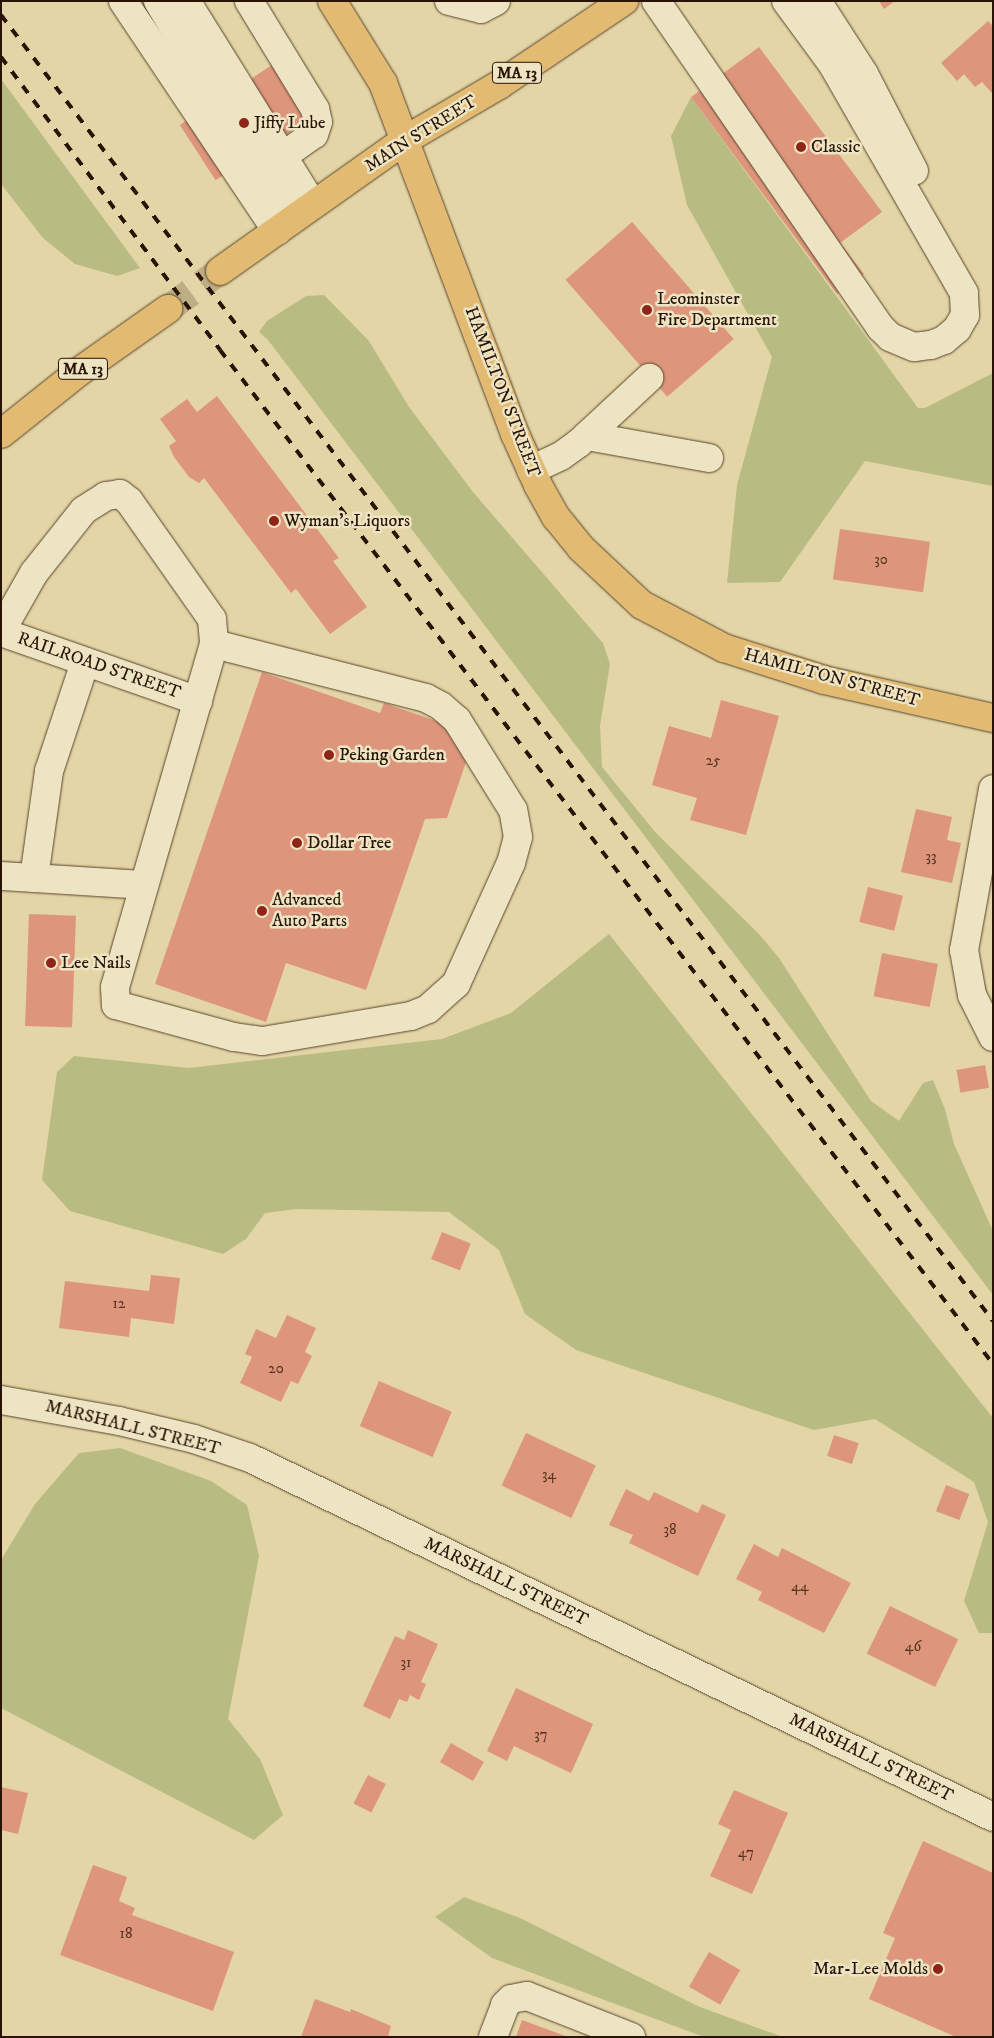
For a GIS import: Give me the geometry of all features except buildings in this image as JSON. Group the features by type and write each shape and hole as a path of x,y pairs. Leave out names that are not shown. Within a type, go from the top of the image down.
{"main road":[{"name":"HAMILTON STREET","path":"332,1 383,82 515,434 531,470 556,517 608,577 642,606 682,628 756,660 807,675 993,718"},
{"name":"MAIN STREET","path":"220,271 405,140 499,85 624,1"},
{"name":"MA 13","path":"1,434 80,371 168,309"},
{"path":"1,410 80,371"}],"street":[{"path":"123,1 263,170 295,218"},
{"path":"158,1 295,218"},
{"path":"186,1 263,170"},
{"path":"249,1 318,116 314,134 263,170"},
{"path":"449,1 481,9 496,1"},
{"path":"656,1 890,337 914,347 931,345 944,340 957,329 965,314 964,293 953,250 879,102 817,1"},
{"path":"786,1 833,65 964,293"},
{"path":"531,470 561,456 587,436 649,378"},
{"path":"587,436 709,458"},
{"path":"1,632 34,573 84,510 106,496 120,494 129,501 212,619 214,644 115,987 116,1005 122,1009 234,1037 263,1041 411,1016 442,999 456,984 515,851 518,837 513,810 450,711 426,698 214,644"},
{"name":"RAILROAD STREET","path":"1,632 198,701"},
{"path":"34,878 49,771 85,662"},
{"path":"993,790 964,950 972,995 993,1037"},
{"path":"1,876 144,885"},
{"name":"MARSHALL STREET","path":"1,1400 119,1421 194,1439 250,1458 993,1817"},
{"path":"493,2037 505,2005 511,1998 527,1996 631,2037"}],"green space":[{"path":"1,79 140,268 117,276 75,264 43,238 1,184"},
{"path":"691,97 918,408 925,408 993,373 993,486 865,461 780,582 727,583 737,485 772,357 687,205 671,136"},
{"path":"324,295 369,341 409,407 473,492 603,643 610,664 600,726 602,767 656,833 759,934 779,958 871,1101 899,1121 923,1083 933,1080 945,1109 954,1144 993,1231 993,1295 268,340 259,332 267,321 306,296"},
{"path":"609,934 993,1418 993,1633 979,1633 964,1601 988,1522 974,1482 875,1419 814,1430 576,1350 525,1314 499,1250 449,1212 297,1209 265,1213 246,1239 223,1254 70,1211 42,1180 57,1072 74,1056 189,1068 442,1039 511,1013"},
{"path":"120,1448 211,1481 247,1505 259,1556 228,1719 260,1759 283,1815 254,1840 1,1708 1,1560 35,1504 79,1453"},
{"path":"464,1897 520,1918 700,2007 783,2037 704,2037 492,1958 435,1917"}],"tunnel":[{"path":"168,309 220,271"}],"railway":[{"path":"1,15 993,1321"},
{"path":"1,57 220,350 993,1364"}],"place":[{"name":"Jiffy Lube","path":"244,123"},
{"name":"Classic","path":"801,147"},
{"name":"Leominster Fire Department","path":"647,310"},
{"name":"Wyman's Liquors","path":"274,521"},
{"name":"Peking Garden","path":"329,755"},
{"name":"Dollar Tree","path":"297,843"},
{"name":"Advanced Auto Parts","path":"262,911"},
{"name":"Lee Nails","path":"51,963"},
{"name":"Mar-Lee Molds","path":"938,1969"}]}
